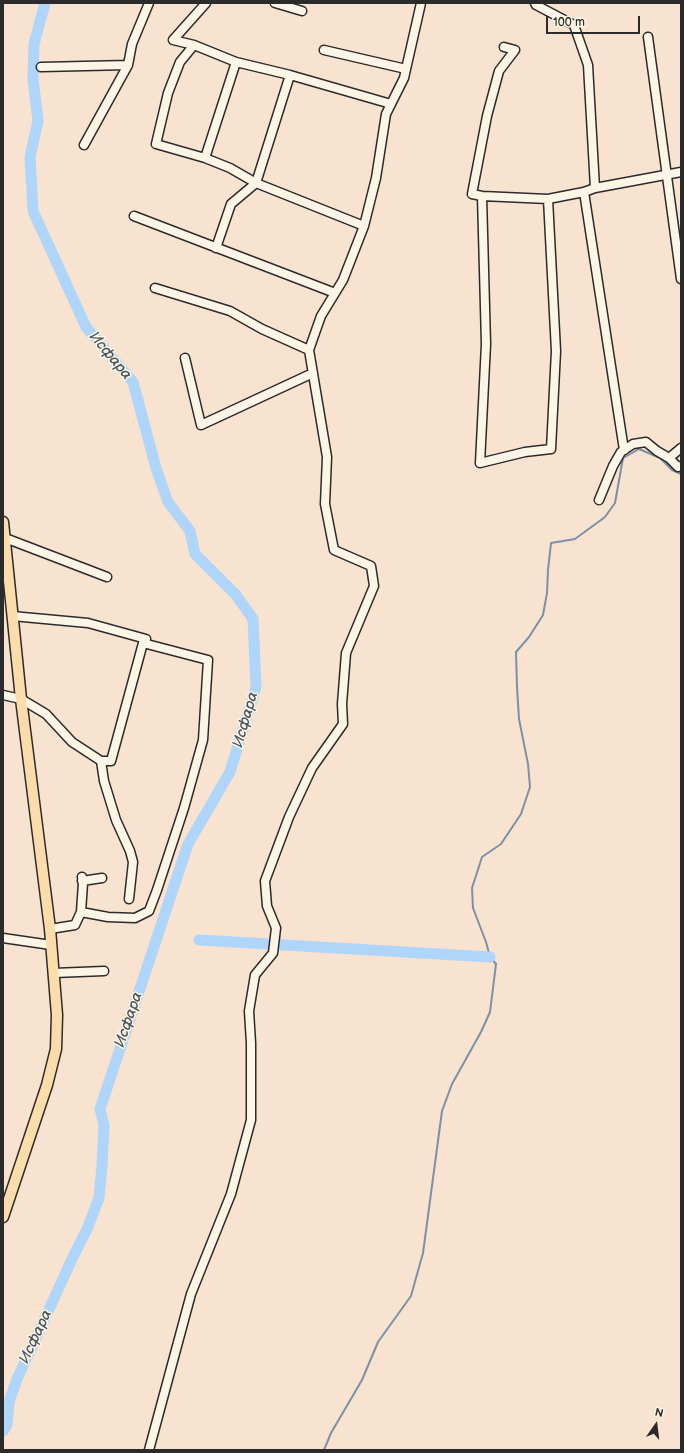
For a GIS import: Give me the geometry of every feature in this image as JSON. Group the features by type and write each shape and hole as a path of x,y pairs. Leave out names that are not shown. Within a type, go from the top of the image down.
{"main road":[{"path":"3,522 21,699 50,929 57,1015 56,1049 47,1086 3,1218"}],"street":[{"path":"84,145 128,65 132,44 149,3"},
{"path":"206,3 173,40 194,45 236,62 290,75 391,104"},
{"path":"275,3 302,11"},
{"path":"149,1450 191,1294 231,1194 251,1120 251,1043 249,1011 256,975 273,953 276,928 267,906 265,880 289,817 312,768 343,724 342,704 346,653 374,586 371,566 334,550 324,504 327,457 309,350 321,316 343,280 364,226 376,178 386,114 404,78 421,3"},
{"path":"535,3 536,5 574,25 588,65 595,188"},
{"path":"648,37 681,279"},
{"path":"194,45 180,62 168,93 156,144 205,158 230,168 256,183 364,226"},
{"path":"504,47 515,50 499,71 487,116 472,194 482,196 548,199 584,192 595,188 681,172"},
{"path":"324,50 406,69"},
{"path":"205,158 236,62"},
{"path":"41,67 128,65"},
{"path":"216,248 231,204 256,183 290,75"},
{"path":"584,192 624,450"},
{"path":"482,196 486,344 480,463 525,452 551,448 556,351 548,199"},
{"path":"134,216 335,293"},
{"path":"156,288 230,311 262,329 309,350"},
{"path":"185,358 201,425 313,373"},
{"path":"599,500 613,466 621,452 633,444 646,442 678,466 681,466"},
{"path":"669,458 681,448"},
{"path":"5,538 107,577"},
{"path":"3,695 21,699 46,714 72,742 101,761 111,761 143,643 146,639 88,623 12,616"},
{"path":"81,912 108,917 135,918 149,912 184,808 203,740 208,660 143,643"},
{"path":"101,761 104,781 116,820 130,851 133,862 129,899"},
{"path":"50,929 75,925 81,912 82,879 102,878"},
{"path":"3,938 51,945"},
{"path":"54,973 104,971"}],"waterway":[{"name":"Исфара","path":"3,1431 7,1425 9,1402 17,1379 87,1229 99,1198 104,1125 100,1109 188,844 230,772 256,687 253,619 236,595 195,554 190,531 168,502 156,468 133,382 86,327 33,211 30,157 38,121 33,79 34,44 45,3"},
{"path":"324,1450 331,1433 362,1380 378,1342 411,1296 423,1253 442,1111 452,1084 481,1032 490,1012 496,964 490,957 473,908 472,888 482,857 501,844 521,814 530,787 528,764 519,719 516,652 529,637 543,615 547,593 551,543 575,539 605,517 615,503 623,458 639,449 660,458 672,470 681,474"},
{"path":"199,940 490,957"}]}
